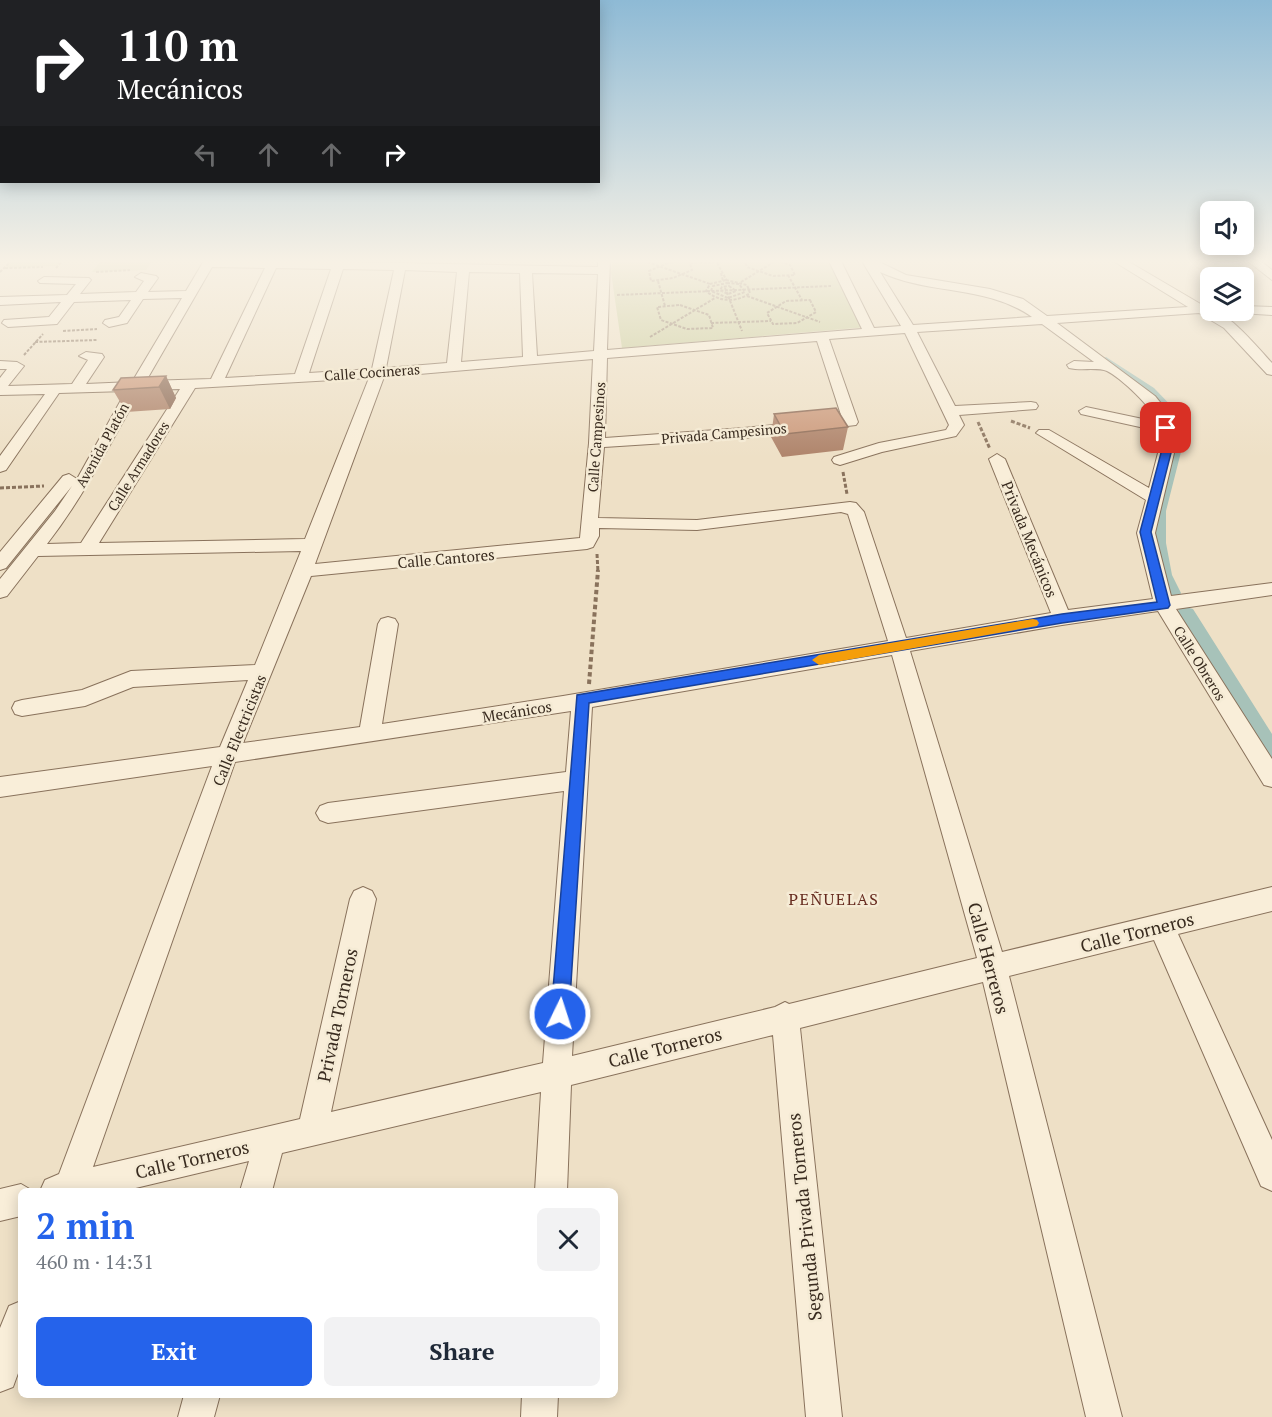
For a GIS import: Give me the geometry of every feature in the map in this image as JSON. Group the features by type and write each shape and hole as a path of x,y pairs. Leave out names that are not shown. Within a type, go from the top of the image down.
{"street":[{"path":"36,325 48,326"},
{"name":"Avenida Platón","path":"0,564 66,485 166,325"},
{"path":"216,382 243,325"},
{"path":"300,376 318,325"},
{"name":"Calle Electricistas","path":"66,1188 227,755 304,571 378,373 388,325"},
{"path":"454,365 458,325"},
{"path":"528,325 530,360"},
{"name":"Calle Campesinos","path":"587,543 591,524 590,513 597,443 602,325"},
{"path":"866,325 870,333"},
{"path":"840,460 879,448 951,433 957,425 953,413 907,325"},
{"name":"Calle Cocineras","path":"0,389 190,384 378,373 601,354 826,331 870,333 974,325"},
{"path":"1049,325 1110,367 1156,405 1166,428 1086,411"},
{"path":"1228,325 1272,371"},
{"name":"Privada Campesinos","path":"597,443 744,433 851,422 826,331"},
{"path":"76,388 97,357 86,356"},
{"path":"0,365 15,364 17,366 0,389"},
{"path":"1074,364 1110,367"},
{"name":"Calle Armadores","path":"87,548 190,384"},
{"name":"Avenida Platón","path":"0,592 34,550 89,472 130,385"},
{"path":"0,467 55,389"},
{"path":"953,413 1031,406"},
{"name":"Calle Obreros","path":"1166,428 1166,453 1153,497 1146,532 1169,605 1272,778"},
{"path":"1044,433 1153,497"},
{"name":"Privada Mecánicos","path":"998,459 1062,618"},
{"path":"591,524 705,524 850,507"},
{"name":"Calle Herreros","path":"850,507 856,512 898,646 993,967 1104,1417"},
{"name":"Calle Cantores","path":"304,571 587,543"},
{"path":"34,550 312,545"},
{"name":"Mecánicos","path":"0,787 370,734 586,691 898,646 1062,618 1272,589"},
{"path":"370,734 388,624"},
{"path":"22,708 85,698 131,679 262,672"},
{"path":"551,1188 575,780 586,691"},
{"path":"328,813 575,780"},
{"name":"Privada Torneros","path":"312,1131 363,899"},
{"name":"Calle Torneros","path":"73,1188 557,1074 784,1016 1272,899"},
{"path":"1161,926 1272,1175"},
{"name":"Segunda Privada Torneros","path":"784,1016 824,1417"},
{"path":"257,1188 270,1141"},
{"path":"0,1205 18,1201"},
{"path":"0,1374 18,1326"},
{"path":"196,1417 201,1398"},
{"path":"539,1417 540,1398"}],"path":[{"path":"644,341 669,325"},
{"path":"675,325 687,329 713,328 712,325"},
{"path":"740,325 743,334"},
{"path":"817,325 826,331"},
{"path":"15,364 48,326 107,326"},
{"path":"86,356 107,326"},
{"path":"35,342 97,340"},
{"path":"977,419 990,449 998,459"},
{"path":"840,460 850,507"},
{"path":"0,488 66,485"},
{"path":"586,691 599,559 596,550 587,543"}],"green space":[{"path":"619,325 867,325 868,327 622,348"}],"building":[{"path":"166,376 159,387 113,390 121,378"},
{"path":"836,408 848,427 785,434 774,414"}],"waterway":[{"path":"1106,361 1149,391 1173,415 1174,448 1158,511 1157,543 1163,575 1172,593"},
{"path":"1186,614 1272,752"}],"slow traffic":[{"path":"819,660 1033,623"}],"district":[{"name":"PEÑUELAS","path":"834,899"}],"route":[{"path":"560,1014 582,699 1062,618 1164,605 1146,532 1153,497 1166,453 1166,428"}]}
